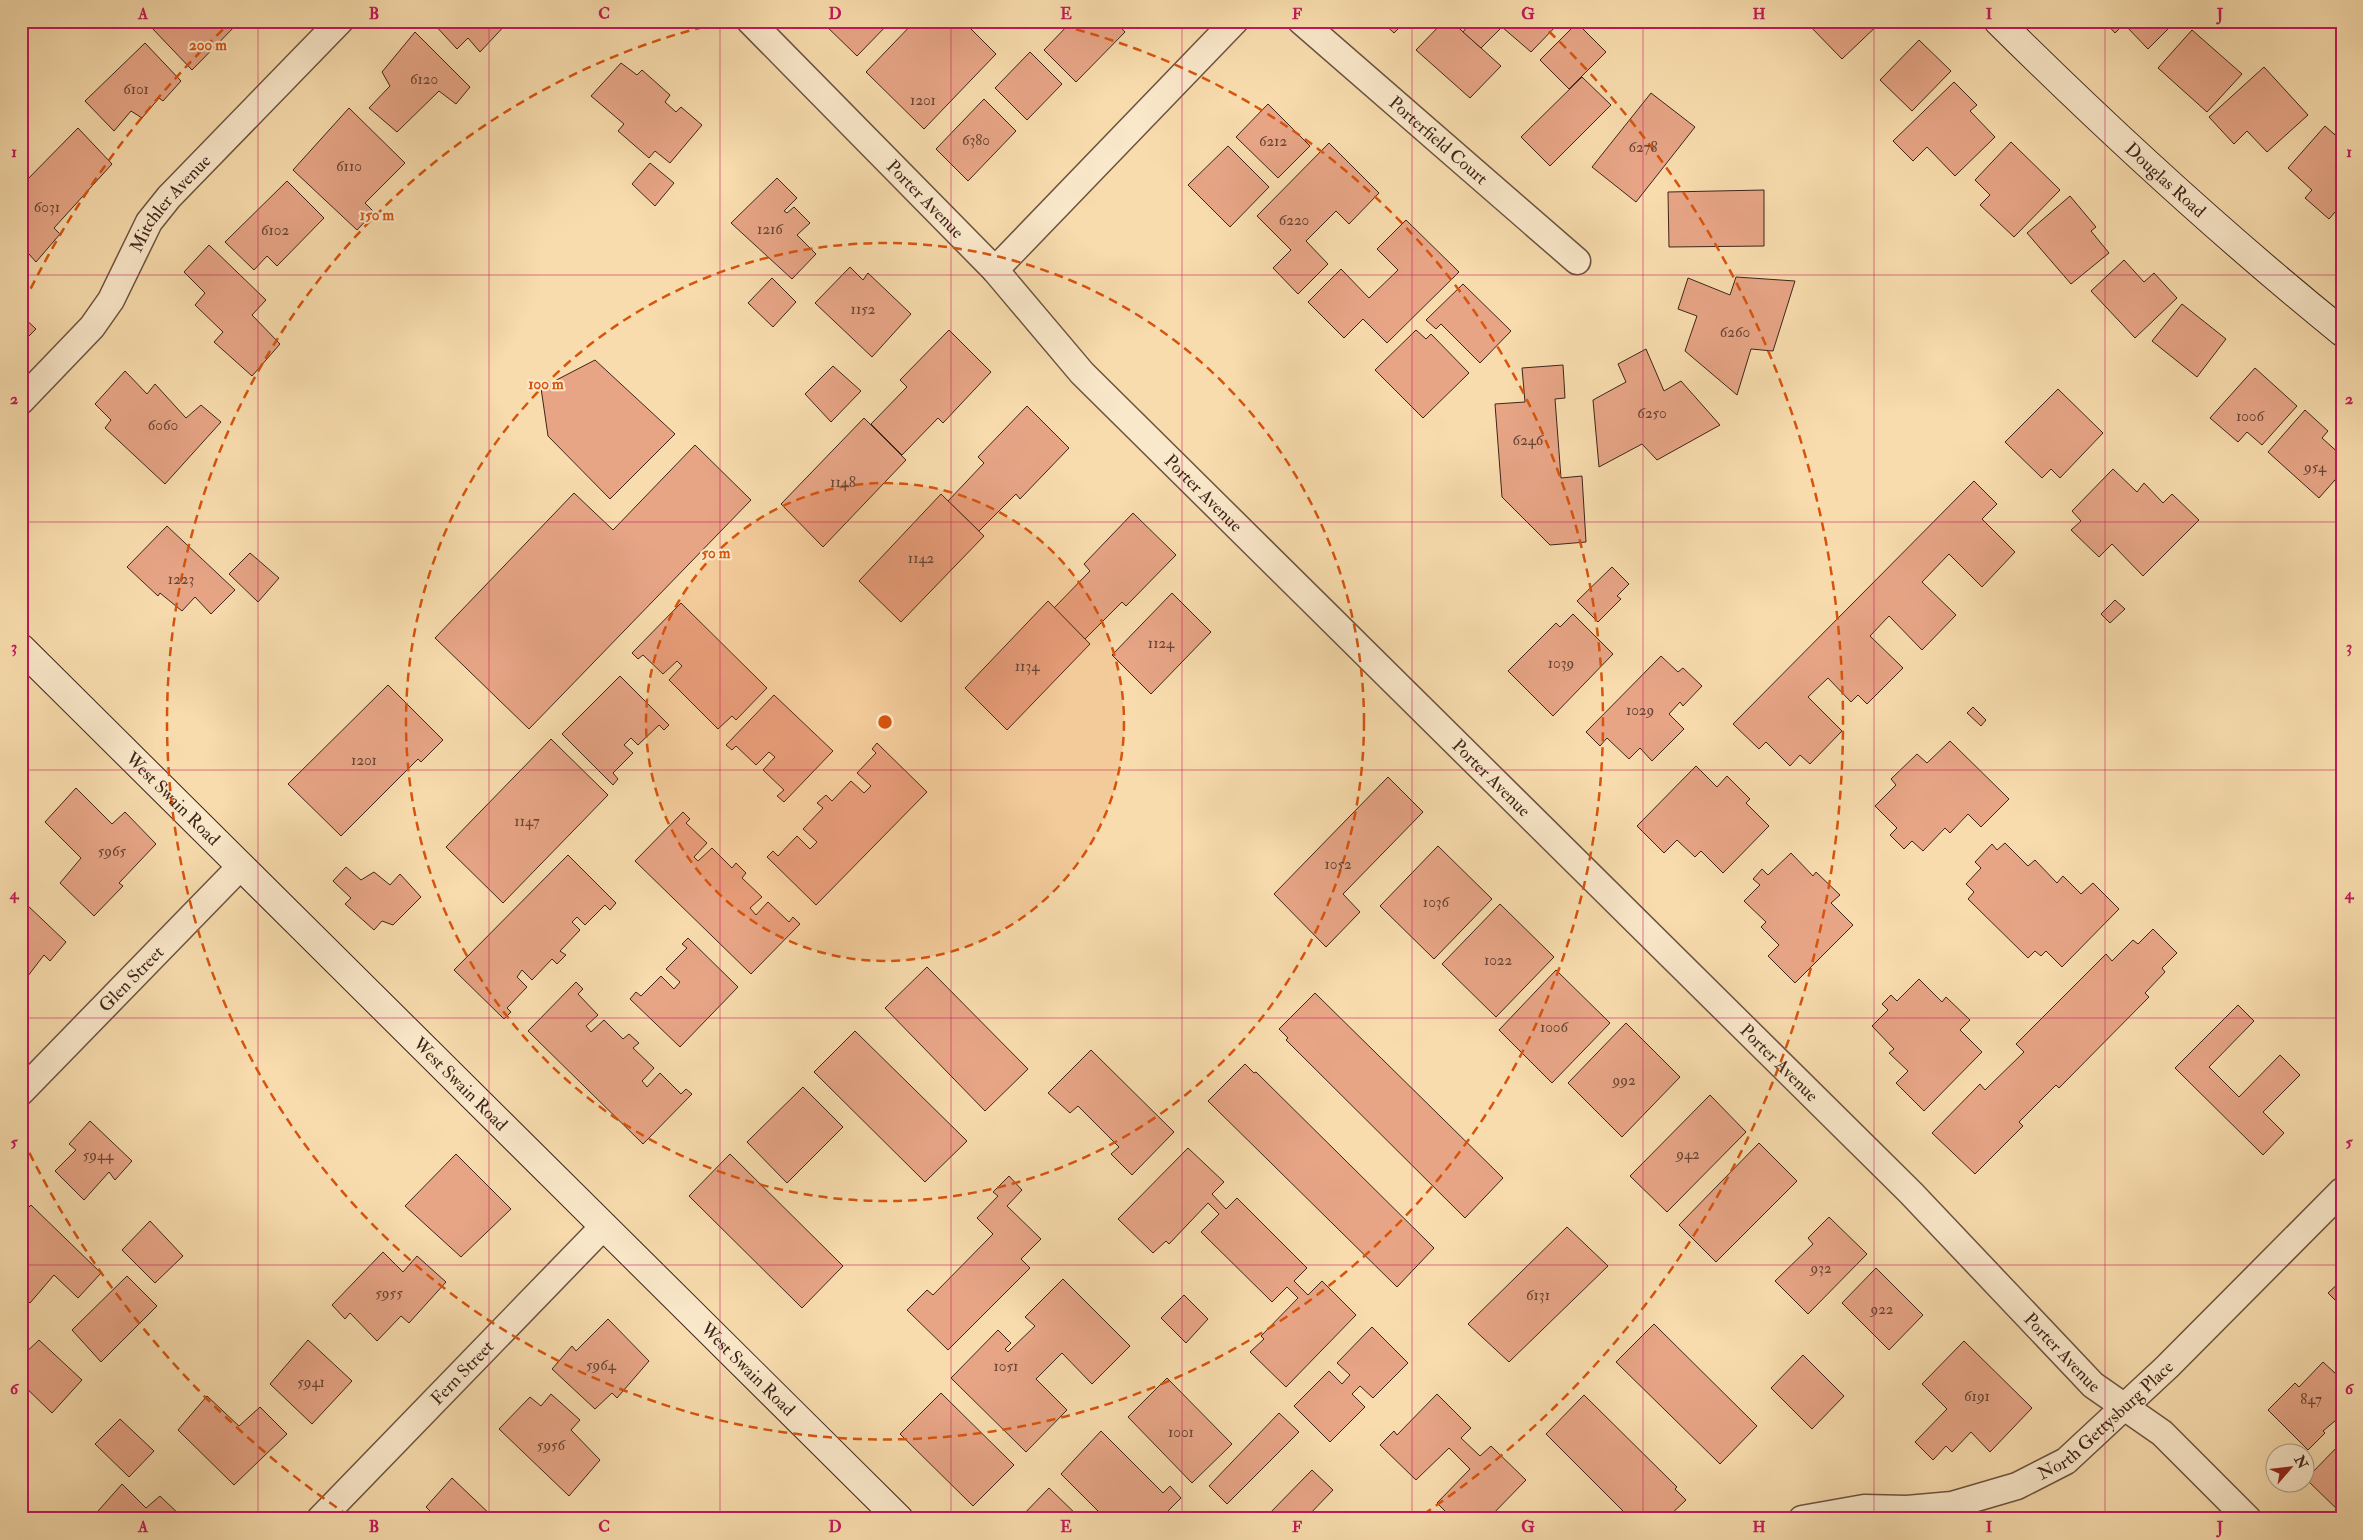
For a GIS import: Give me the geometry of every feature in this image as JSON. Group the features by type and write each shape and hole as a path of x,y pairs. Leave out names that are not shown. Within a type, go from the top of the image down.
{"street":[{"name":"Mitchler Avenue","path":"21,401 92,327 111,300 149,222 169,197 340,21"},
{"name":"Porter Avenue","path":"750,21 995,270 1082,373 1911,1193 2093,1384 2162,1433 2248,1519"},
{"path":"995,270 1235,21"},
{"name":"Porterfield Court","path":"1301,21 1577,262"},
{"name":"Douglas Road","path":"1998,21 2111,132 2270,274 2342,332"},
{"name":"West Swain Road","path":"21,648 899,1519"},
{"name":"Glen Street","path":"21,1092 241,866"},
{"name":"North Gettysburg Place","path":"1802,1519 1864,1508 1952,1505 2017,1486 2066,1461 2126,1407 2342,1191"},
{"name":"Fern Street","path":"320,1519 604,1226"}],"building":[{"path":"157,21 240,21 192,70 151,27"},
{"path":"435,21 509,21 480,52 468,38 457,49 433,23"},
{"path":"821,21 891,21 857,56"},
{"path":"915,21 963,21 996,54 924,129 866,72"},
{"path":"1072,21 1115,21 1125,32 1076,82 1044,50"},
{"path":"1381,21 1406,21 1394,33"},
{"path":"1444,21 1451,21 1501,66 1470,98 1416,50"},
{"path":"1461,21 1508,21 1481,48 1463,32 1467,27"},
{"path":"1508,21 1561,21 1531,52 1502,27"},
{"path":"1805,21 1882,21 1842,59"},
{"path":"2104,21 2176,21 2148,49 2124,24 2115,33"},
{"path":"1577,23 1606,52 1569,89 1540,60"},
{"path":"2192,30 2242,74 2207,112 2158,68"},
{"path":"415,32 470,87 456,104 439,91 397,132 369,108 390,86 382,72"},
{"path":"1919,40 1951,71 1912,111 1880,80"},
{"path":"145,43 181,81 163,101 159,98 142,118 131,111 114,131 85,101"},
{"path":"1030,52 1062,84 1027,120 995,88"},
{"path":"621,63 637,75 642,70 670,95 665,102 676,112 681,107 702,125 670,163 655,151 649,158 618,131 624,124 591,96"},
{"path":"2264,67 2308,115 2267,152 2247,131 2234,144 2209,117"},
{"path":"1582,77 1611,105 1550,166 1521,137"},
{"path":"1954,82 1977,105 1970,111 1995,137 1955,176 1927,147 1913,161 1893,141"},
{"path":"1651,93 1695,127 1636,202 1592,167"},
{"path":"984,99 1016,131 968,181 936,149"},
{"path":"1268,104 1310,146 1278,178 1236,137"},
{"path":"349,108 405,163 365,203 374,212 357,230 293,170"},
{"path":"2325,126 2342,141 2342,204 2329,219 2305,198 2312,190 2288,168"},
{"path":"78,128 112,164 54,228 60,234 36,262 21,245 21,186"},
{"path":"2011,142 2060,190 2014,237 1980,205 1990,195 1975,180"},
{"path":"1329,143 1379,193 1349,224 1336,211 1306,241 1328,264 1298,294 1273,268 1291,250 1257,216"},
{"path":"1228,146 1269,187 1230,227 1188,185"},
{"path":"650,163 674,183 655,206 632,184"},
{"path":"777,178 797,198 784,211 787,213 794,207 810,223 797,235 816,254 792,279 731,223"},
{"path":"287,181 324,218 277,266 267,256 254,270 225,242"},
{"path":"1764,190 1764,246 1669,247 1668,192"},
{"path":"2070,196 2096,227 2091,231 2109,253 2071,284 2027,233"},
{"path":"1406,220 1459,272 1387,343 1363,319 1344,338 1308,302 1341,269 1369,298 1398,270 1377,249"},
{"path":"209,245 266,300 252,315 280,344 252,376 214,342 223,332 195,305 205,293 184,272"},
{"path":"2124,260 2144,282 2154,273 2177,298 2135,338 2091,291"},
{"path":"850,267 863,280 868,273 911,314 872,357 815,303"},
{"path":"1736,277 1795,281 1773,351 1751,349 1737,395 1685,351 1697,316 1678,309 1688,278 1730,295"},
{"path":"772,278 796,302 773,327 748,303"},
{"path":"1463,284 1511,331 1480,363 1441,324 1436,329 1426,320"},
{"path":"2182,304 2226,339 2197,377 2152,341"},
{"path":"21,315 36,329 21,344"},
{"path":"949,330 991,372 943,423 938,418 902,455 871,424 907,387 900,380"},
{"path":"1416,330 1426,339 1431,334 1469,373 1423,418 1375,370"},
{"path":"1646,349 1664,391 1681,381 1720,425 1657,460 1642,444 1599,467 1593,400 1626,382 1618,364"},
{"path":"595,360 675,434 610,499 548,436 541,388"},
{"path":"1563,365 1565,398 1555,399 1561,478 1582,476 1586,542 1550,545 1502,497 1495,404 1525,402 1522,368"},
{"path":"833,366 861,391 831,422 805,394"},
{"path":"2255,368 2297,406 2262,445 2247,432 2238,442 2210,418"},
{"path":"125,371 147,394 155,384 186,418 201,405 221,422 165,484 105,428 111,420 95,404"},
{"path":"2058,389 2103,433 2060,478 2051,469 2042,478 2005,442"},
{"path":"1027,406 1069,448 1020,499 1016,494 979,531 948,501 984,463 978,457"},
{"path":"2305,410 2328,431 2322,438 2342,456 2342,472 2319,498 2268,452"},
{"path":"864,418 906,460 823,547 781,504"},
{"path":"695,445 751,500 529,729 435,638 574,493 613,530"},
{"path":"2113,469 2137,492 2144,483 2163,503 2172,494 2199,520 2143,576 2112,544 2099,557 2071,530 2081,521 2072,511"},
{"path":"1974,481 1997,504 1982,519 2015,552 1982,587 1949,554 1922,582 1956,615 1922,650 1889,616 1870,636 1903,668 1867,704 1858,695 1851,702 1828,678 1808,697 1842,731 1810,764 1800,755 1790,766 1766,742 1759,749 1733,724"},
{"path":"941,494 984,536 901,622 859,581"},
{"path":"1133,513 1176,555 1126,606 1122,602 1085,639 1054,608 1090,571 1084,564"},
{"path":"167,526 235,590 211,614 195,597 182,611 160,593 158,596 127,567"},
{"path":"250,553 279,578 258,602 229,574"},
{"path":"1612,567 1629,584 1617,596 1621,599 1598,622 1577,601"},
{"path":"1172,593 1211,632 1151,694 1112,655"},
{"path":"2115,600 2125,609 2110,623 2101,614"},
{"path":"1048,601 1090,644 1007,730 965,688"},
{"path":"681,603 767,688 736,720 732,716 718,729 669,680 682,666 677,661 663,674 643,655 638,659 632,653"},
{"path":"1573,614 1613,654 1553,716 1508,671 1556,623 1560,627"},
{"path":"1661,656 1678,672 1683,668 1702,686 1683,706 1680,702 1669,714 1684,729 1652,761 1640,748 1629,759 1607,738 1600,746 1586,732"},
{"path":"620,676 669,725 664,730 659,725 638,745 631,738 624,745 633,753 613,773 618,779 613,785 562,734"},
{"path":"388,685 443,740 421,762 418,759 341,836 288,784"},
{"path":"774,695 833,751 784,802 777,796 784,790 763,770 775,757 769,752 756,765 736,746 732,750 726,745"},
{"path":"1973,707 1986,720 1981,726 1967,713"},
{"path":"551,739 608,795 503,903 446,847"},
{"path":"1950,741 2009,799 1981,827 1968,814 1950,833 1945,828 1923,851 1912,841 1904,849 1890,835 1897,828 1875,806 1896,785 1891,779 1917,754 1927,763"},
{"path":"877,743 927,792 816,905 767,857 773,851 778,856 797,836 810,849 817,842 803,829 823,808 817,803 826,795 832,801 851,781 864,793 871,786 857,773 876,753 872,749"},
{"path":"1696,766 1717,787 1727,776 1750,799 1746,803 1769,826 1723,873 1701,851 1695,857 1677,840 1664,853 1637,826"},
{"path":"1388,777 1423,812 1343,894 1360,912 1326,947 1274,894"},
{"path":"76,788 112,824 125,812 156,844 119,883 123,886 94,916 60,883 81,858 45,822"},
{"path":"683,812 690,819 686,823 707,843 694,857 698,861 712,848 732,868 736,863 746,873 742,878 762,897 750,908 756,915 768,902 789,922 793,917 800,924 751,974 635,861"},
{"path":"2005,843 2028,866 2035,860 2057,883 2063,876 2081,894 2093,883 2119,909 2062,967 2046,951 2041,956 2035,951 2028,958 1968,899 1974,892 1966,884 1981,868 1975,862 1992,844 1997,850"},
{"path":"1438,846 1492,899 1434,959 1380,906"},
{"path":"1791,853 1813,876 1816,872 1840,895 1831,903 1853,925 1795,983 1768,956 1779,945 1761,927 1766,922 1744,901 1760,885 1753,879 1762,869 1768,875"},
{"path":"568,855 616,903 610,910 605,905 585,925 577,917 572,922 580,930 560,951 566,955 557,964 552,959 532,980 522,970 517,977 527,987 507,1008 511,1012 504,1019 454,970"},
{"path":"346,867 361,880 374,872 390,885 400,874 421,897 393,925 382,921 374,930 345,904 351,898 333,881"},
{"path":"25,903 66,942 50,961 44,955 21,985 21,907"},
{"path":"1500,904 1554,957 1496,1017 1442,964"},
{"path":"2153,929 2177,953 2162,968 2165,972 2145,993 2149,997 2059,1088 2056,1085 2019,1122 2023,1126 1975,1174 1932,1133 1980,1084 1985,1090 2024,1052 2016,1044 2106,954 2112,961 2133,940 2138,944"},
{"path":"688,938 738,987 680,1047 630,999 636,992 641,996 661,976 674,989 680,982 666,969 687,948 682,944"},
{"path":"927,967 1028,1069 985,1111 885,1008"},
{"path":"1556,970 1610,1023 1552,1083 1499,1030"},
{"path":"1919,979 1942,1002 1946,997 1970,1020 1960,1030 1982,1052 1924,1111 1896,1083 1908,1071 1889,1053 1894,1049 1872,1026 1888,1010 1882,1004 1891,995 1897,1001"},
{"path":"576,982 583,989 578,994 598,1015 586,1026 591,1032 604,1020 623,1039 629,1034 639,1043 633,1048 654,1068 642,1081 647,1087 660,1073 681,1094 686,1089 692,1094 643,1144 528,1031"},
{"path":"1315,993 1503,1178 1465,1218 1286,1040 1288,1038 1279,1029"},
{"path":"2238,1005 2254,1021 2209,1067 2239,1097 2280,1055 2300,1075 2263,1112 2284,1133 2263,1155 2175,1068"},
{"path":"1626,1023 1680,1077 1622,1137 1568,1083"},
{"path":"855,1031 967,1141 925,1182 814,1072"},
{"path":"1091,1050 1174,1132 1132,1175 1111,1154 1119,1147 1078,1106 1070,1113 1048,1093"},
{"path":"1245,1064 1254,1073 1256,1072 1434,1248 1397,1287 1208,1101"},
{"path":"803,1087 843,1127 787,1183 747,1142"},
{"path":"1710,1095 1746,1132 1667,1212 1630,1176"},
{"path":"90,1121 132,1161 115,1180 109,1172 84,1200 55,1171 76,1150 69,1144"},
{"path":"1759,1143 1797,1181 1716,1262 1679,1225"},
{"path":"1188,1148 1224,1182 1212,1194 1226,1209 1237,1198 1307,1268 1294,1281 1308,1295 1322,1281 1356,1315 1286,1387 1250,1352 1264,1339 1261,1336 1298,1298 1287,1287 1272,1302 1201,1232 1219,1214 1208,1203 1169,1244 1166,1241 1153,1253 1118,1219"},
{"path":"456,1154 511,1209 461,1257 405,1206"},
{"path":"730,1154 843,1266 802,1308 689,1196"},
{"path":"1009,1176 1022,1190 1007,1206 1041,1239 1021,1259 1030,1268 948,1350 907,1310 927,1290 933,1295 993,1234 977,1218 998,1196 993,1192"},
{"path":"31,1205 101,1273 78,1298 54,1275 30,1303 21,1295 21,1215"},
{"path":"1829,1217 1867,1254 1808,1314 1775,1281 1813,1244 1808,1238"},
{"path":"150,1221 183,1256 155,1283 122,1250"},
{"path":"1567,1227 1608,1266 1509,1362 1468,1324"},
{"path":"383,1252 403,1272 417,1256 446,1282 409,1323 401,1316 377,1341 350,1313 345,1319 332,1305"},
{"path":"1876,1268 1923,1315 1889,1350 1842,1303"},
{"path":"127,1276 157,1306 101,1362 72,1330"},
{"path":"1063,1279 1130,1346 1092,1384 1062,1353 1036,1379 1067,1410 1026,1452 951,1378 998,1330 1011,1343 1005,1349 1008,1352 1035,1326 1025,1317"},
{"path":"2342,1280 2342,1307 2328,1293"},
{"path":"1184,1295 1208,1319 1186,1343 1161,1318"},
{"path":"608,1319 649,1361 617,1398 612,1393 595,1409 552,1369 572,1346 576,1351"},
{"path":"1654,1324 1757,1426 1720,1464 1616,1362"},
{"path":"1372,1327 1408,1363 1373,1398 1360,1386 1352,1394 1365,1407 1330,1442 1294,1406 1329,1371 1342,1384 1350,1375 1337,1363"},
{"path":"39,1340 82,1380 52,1413 21,1383 21,1357"},
{"path":"308,1340 352,1381 312,1424 270,1384"},
{"path":"1964,1341 2032,1408 1990,1452 1971,1432 1952,1452 1946,1446 1933,1460 1915,1442 1947,1409 1922,1384"},
{"path":"1803,1355 1844,1396 1812,1429 1771,1388"},
{"path":"2323,1362 2336,1374 2342,1367 2342,1415 2323,1431 2325,1433 2316,1442 2300,1442 2268,1410 2295,1383 2299,1387"},
{"path":"1167,1378 1232,1444 1192,1483 1128,1417"},
{"path":"941,1393 1014,1465 973,1506 900,1434"},
{"path":"551,1394 580,1420 571,1430 600,1460 569,1496 499,1429 530,1397 541,1406"},
{"path":"1437,1394 1471,1428 1461,1438 1480,1456 1491,1446 1526,1480 1488,1519 1453,1519 1437,1503 1470,1469 1449,1448 1416,1480 1380,1445 1394,1431 1397,1435"},
{"path":"1584,1395 1677,1487 1675,1489 1686,1500 1666,1519 1631,1519 1546,1434"},
{"path":"207,1396 239,1426 260,1407 287,1434 234,1485 178,1430"},
{"path":"1279,1413 1299,1432 1227,1504 1209,1486"},
{"path":"120,1419 154,1451 129,1477 95,1444"},
{"path":"1101,1431 1163,1493 1170,1486 1181,1498 1160,1519 1106,1519 1061,1474"},
{"path":"2342,1442 2342,1514 2316,1489 2316,1469"},
{"path":"1312,1470 1333,1490 1305,1519 1264,1519"},
{"path":"452,1478 494,1518 438,1519 426,1507"},
{"path":"122,1484 146,1508 160,1496 184,1519 91,1519"},
{"path":"1049,1488 1081,1519 1019,1519"}]}
